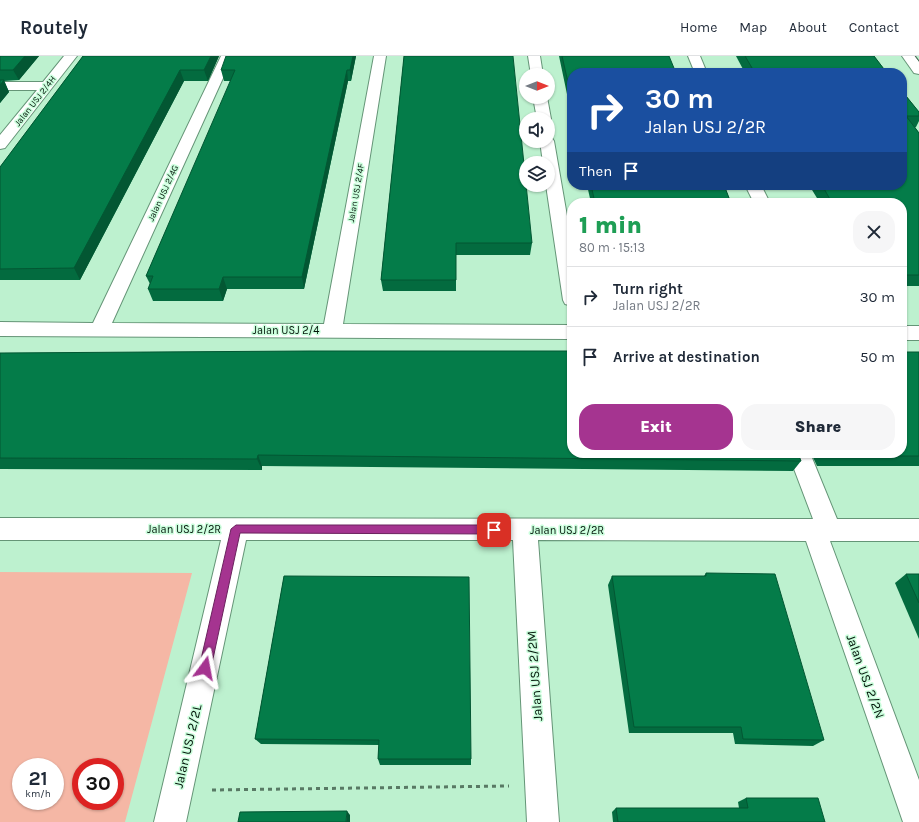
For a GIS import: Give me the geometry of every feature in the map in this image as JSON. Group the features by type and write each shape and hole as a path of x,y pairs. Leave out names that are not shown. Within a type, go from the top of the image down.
{"street":[{"name":"Jalan USJ 2/4H","path":"0,145 71,56"},
{"name":"Jalan USJ 2/4G","path":"100,329 226,56"},
{"name":"Jalan USJ 2/4F","path":"332,331 380,56"},
{"path":"534,56 536,68"},
{"path":"694,56 699,68"},
{"path":"908,56 919,70"},
{"path":"0,86 47,86"},
{"path":"548,148 567,268"},
{"name":"Jalan USJ 2/4","path":"0,329 567,332"},
{"path":"907,333 919,333"},
{"name":"Jalan USJ 2/2N","path":"800,458 821,530 919,822"},
{"name":"Jalan USJ 2/2R","path":"0,529 919,530"},
{"name":"Jalan USJ 2/2L","path":"170,822 236,529"},
{"name":"Jalan USJ 2/2M","path":"525,530 543,822"}],"path":[{"path":"177,791 541,786"}],"shaded area":[{"path":"0,572 192,573 125,822 0,822"}],"building":[{"path":"0,56 25,56 13,70 0,70"},
{"path":"83,56 211,56 204,70 180,70 74,268 0,269 0,167"},
{"path":"226,56 353,56 350,70 347,70 302,277 223,277 219,289 148,289 153,276 146,276 235,70 221,70"},
{"path":"404,56 513,56 519,115 519,148 522,148 523,156 519,156 519,192 527,192 532,243 456,243 456,280 381,280"},
{"path":"562,56 669,56 674,68 567,68 567,78"},
{"path":"745,56 874,56 883,68 752,68"},
{"path":"907,97 919,112 919,116 907,116"},
{"path":"907,117 919,133 919,275 907,275 907,198 829,198 825,190 907,190"},
{"path":"592,190 726,190 729,198 594,198"},
{"path":"567,351 567,458 800,458 801,461 258,455 257,459 0,458 0,353"},
{"path":"907,352 919,352 919,456 907,456"},
{"path":"706,573 775,574 824,740 743,739 741,727 634,727 612,576 706,576"},
{"path":"906,574 919,574 919,603"},
{"path":"284,576 469,577 471,759 378,759 379,740 255,739"},
{"path":"746,798 818,798 825,822 618,822 616,808 748,808"},
{"path":"347,811 346,822 238,822 240,812"}],"tram line":[{"path":"915,56 919,61"}],"route":[{"path":"205,668 236,529 494,530"}]}
